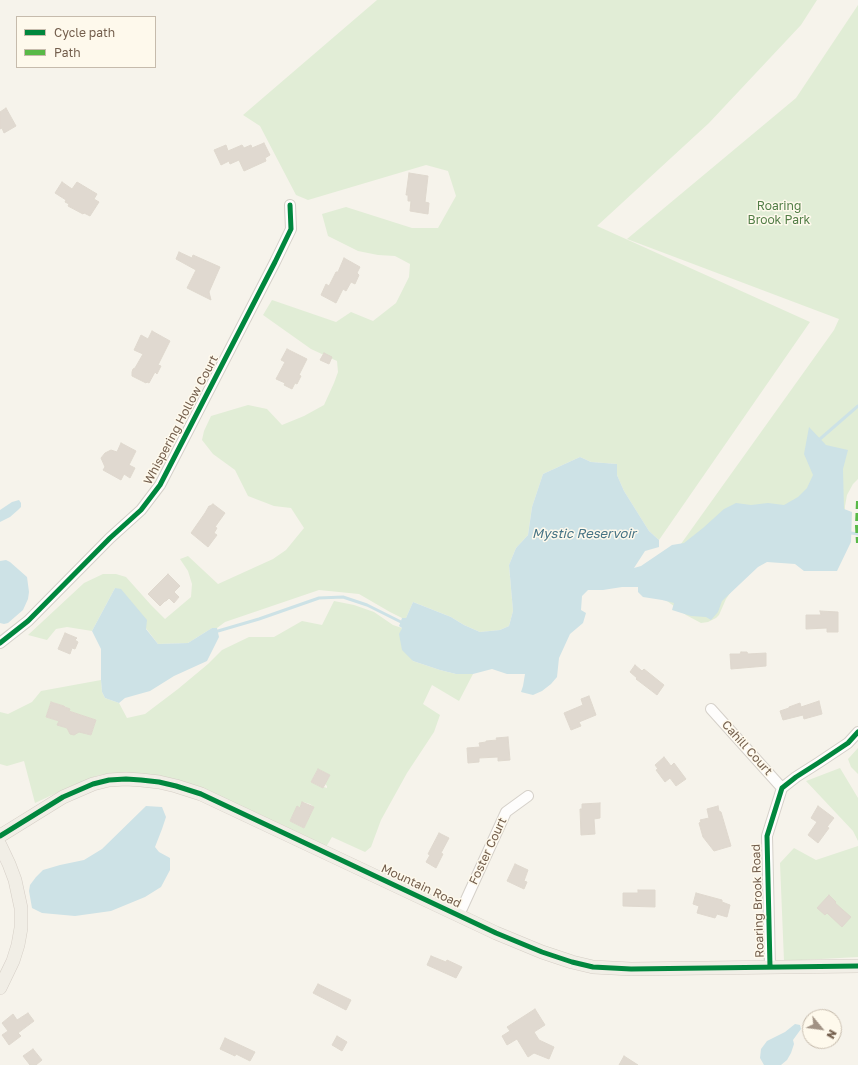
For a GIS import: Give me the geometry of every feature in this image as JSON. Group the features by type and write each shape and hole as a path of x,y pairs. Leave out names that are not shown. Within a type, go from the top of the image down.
{"main road":[{"name":"Mountain Road","path":"0,836 63,797 93,784 109,780 126,779 158,782 201,794 496,933 542,952 572,962 593,967 631,968 858,966"},
{"path":"0,845 15,880 21,908 21,928 18,946 13,961 0,988"}],"street":[{"name":"Whispering Hollow Court","path":"0,643 28,621 110,538 141,510 160,485 291,229 290,205"},
{"name":"Cahill Court","path":"711,709 782,788"},
{"path":"782,788 796,777 848,743 858,732"},
{"name":"Roaring Brook Road","path":"770,967 767,836 782,788"},
{"name":"Foster Court","path":"459,915 506,812 528,796"}],"green space":[{"path":"377,0 817,0 801,25 709,123 597,226 810,322 659,540 649,531 624,491 617,475 617,464 591,462 580,457 543,474 532,507 528,535 516,548 509,565 513,611 509,626 500,630 480,632 451,617 413,602 406,618 402,618 359,594 319,590 225,622 217,628 212,628 188,643 158,644 115,588 92,631 67,627 56,629 47,640 28,635 84,583 103,574 116,574 126,577 165,619 191,597 192,584 188,571 180,559 188,556 218,584 273,559 286,550 304,528 291,508 274,506 248,496 235,470 213,454 202,440 204,431 211,416 248,405 267,409 282,425 304,416 324,405 338,372 337,361 311,349 263,315 272,300 336,322 351,312 373,321 396,303 409,277 410,264 395,256 378,255 358,251 328,236 322,214 346,207 412,228 438,228 456,196 448,171 426,165 308,200 296,195 260,126 243,115"},
{"name":"Roaring Brook Park","path":"858,5 858,479 853,484 847,495 845,506 845,526 767,555 740,578 726,599 719,615 708,622 701,623 648,590 834,330 839,319 627,239 796,98"},
{"path":"334,601 354,605 374,612 393,625 402,628 401,631 413,661 456,674 473,674 459,701 432,685 423,704 440,715 434,732 407,773 381,820 371,847 365,852 332,837 326,847 217,795 118,773 99,775 35,803 24,761 7,766 0,764 0,712 8,714 32,702 41,691 101,680 102,692 105,698 119,703 127,718 145,714 178,689 222,650 249,637 274,637 302,621 322,625","holes":["51,702 64,706 69,709 69,711 96,720 91,735 58,725 59,721 46,717","318,769 330,775 325,784 327,788 323,788 311,782","303,802 314,807 304,828 290,821 297,807 300,808"]},
{"path":"858,748 858,774 851,767 848,759"},
{"path":"840,768 858,798 858,841 853,831 806,781"},
{"path":"858,846 858,957 784,961 780,863 794,848 816,860"}],"water":[{"name":"Mystic Reservoir","path":"809,427 826,445 848,450 843,469 844,509 852,512 851,542 837,571 804,571 795,564 767,562 758,567 722,601 718,612 711,620 706,617 691,616 672,610 674,603 643,597 638,592 638,587 588,590 582,596 581,610 586,613 583,623 570,634 559,658 557,677 542,691 533,695 521,692 525,674 507,674 492,669 473,674 456,674 413,661 402,650 399,634 402,628 399,626 402,618 406,618 413,602 451,617 480,632 500,630 509,626 513,611 509,565 516,548 528,535 532,507 543,474 580,457 591,462 617,464 617,475 624,491 649,531 659,540 659,547 645,551 634,568 641,566 672,545 684,543 724,509 736,503 751,505 768,503 784,505 798,497 807,488 813,475 804,454"},
{"path":"19,500 21,507 10,517 0,522 0,510 12,502"},
{"path":"6,560 27,577 29,592 28,599 23,610 8,623 4,624 0,623 0,561"},
{"path":"115,588 121,589 147,620 146,629 158,644 188,643 212,628 217,628 219,637 207,661 174,676 150,691 125,698 119,703 105,698 102,692 101,680 101,649 92,631"},
{"path":"146,806 162,807 166,817 155,847 159,852 170,858 170,870 161,887 145,897 111,911 75,916 42,913 32,908 29,891 30,885 43,870 84,860 102,849"},
{"path":"795,1024 800,1025 801,1029 793,1040 794,1044 787,1060 781,1065 764,1065 760,1058 761,1049 767,1041 785,1032"}],"building":[{"path":"6,108 16,126 4,133 2,128 0,129 0,112"},
{"path":"264,143 270,155 265,158 266,161 244,171 239,160 230,164 229,161 221,165 214,150 226,145 228,151 242,145 244,148 251,145 252,148"},
{"path":"409,173 428,176 425,202 429,203 428,214 410,211 411,201 408,201 408,195 406,195"},
{"path":"62,182 72,189 77,182 97,194 94,199 99,202 90,216 68,206 69,204 65,202 66,200 55,193"},
{"path":"179,252 192,258 193,255 220,267 209,292 211,300 187,288 196,270 176,259"},
{"path":"344,258 360,267 357,273 359,275 355,284 351,282 346,291 343,289 336,303 321,295 326,284 329,286 336,272 338,272"},
{"path":"152,331 170,341 158,365 161,366 157,374 155,372 149,383 146,383 132,376 133,369 143,354 134,350 141,335 148,339"},
{"path":"287,349 307,359 299,375 301,376 297,384 295,383 292,389 284,385 285,383 276,379 285,362 281,360"},
{"path":"324,353 332,357 329,364 320,360"},
{"path":"121,443 136,451 129,465 135,468 130,478 124,474 121,480 103,470 105,467 101,458 105,453 111,450 117,452"},
{"path":"213,504 225,513 215,527 217,528 214,533 217,535 208,547 191,533 209,506"},
{"path":"168,574 180,586 174,592 179,597 174,603 169,598 160,606 148,594"},
{"path":"820,611 838,612 838,632 827,632 827,628 806,629 806,615 821,615"},
{"path":"65,633 77,638 75,640 78,642 75,649 72,648 70,654 58,649"},
{"path":"741,652 747,652 748,654 766,653 766,666 731,669 730,654 740,654"},
{"path":"635,665 642,671 644,669 664,685 657,695 636,679 637,678 630,672"},
{"path":"589,696 596,715 579,722 581,726 571,730 564,713 583,705 581,699"},
{"path":"819,701 822,714 804,719 803,715 783,720 780,711 800,703 801,707"},
{"path":"51,702 70,709 69,711 96,720 91,735 79,732 74,735 70,734 67,728 57,725 59,721 46,717"},
{"path":"508,737 510,760 498,761 498,757 479,758 479,762 468,763 467,748 480,747 479,743 497,740 496,738"},
{"path":"664,757 671,766 674,763 686,779 676,786 670,778 665,782 656,770 658,769 655,765"},
{"path":"318,769 330,775 323,788 311,782"},
{"path":"302,802 314,807 304,828 290,821 297,806 300,808"},
{"path":"600,803 600,818 594,819 595,834 581,835 580,809 582,809 582,804"},
{"path":"718,806 731,846 714,851 703,837 699,823 701,822 700,820 709,818 707,809"},
{"path":"818,806 834,818 818,843 808,835 817,822 811,818"},
{"path":"439,833 449,838 441,853 443,854 436,868 426,862 430,855 428,854"},
{"path":"515,864 528,870 524,881 527,882 524,889 507,881"},
{"path":"638,890 655,890 655,907 623,906 623,893 638,893"},
{"path":"696,893 722,900 722,902 730,905 727,917 717,914 715,918 697,913 699,906 693,904"},
{"path":"829,895 836,902 835,903 851,917 842,927 827,913 825,915 817,908"},
{"path":"431,956 446,962 447,960 462,967 456,978 427,965"},
{"path":"318,984 351,1000 346,1010 313,993"},
{"path":"535,1009 545,1025 534,1032 539,1040 554,1047 549,1059 534,1053 528,1057 517,1039 507,1045 502,1036 510,1031 507,1027"},
{"path":"28,1013 34,1021 18,1033 21,1036 9,1045 2,1035 8,1031 2,1023 13,1014 17,1020"},
{"path":"337,1036 347,1042 342,1051 332,1045"},
{"path":"225,1038 255,1052 250,1061 236,1054 235,1056 220,1049"},
{"path":"33,1049 42,1060 36,1065 30,1065 23,1056"},
{"path":"624,1056 638,1065 619,1065"}],"waterway":[{"path":"820,439 858,406"},
{"path":"851,533 858,534"},
{"path":"218,631 259,619 319,598 343,597 367,605 401,622"}],"marked path":[{"path":"858,501 858,543"}],"cycle path":[{"path":"0,643 28,621 110,538 141,510 160,485 291,229 290,205"},
{"path":"770,967 767,836 782,788 796,777 848,743 858,732"},
{"path":"0,836 63,797 93,784 109,780 126,779 159,782 201,794 496,933 542,952 572,962 593,967 631,969 858,966"}]}
